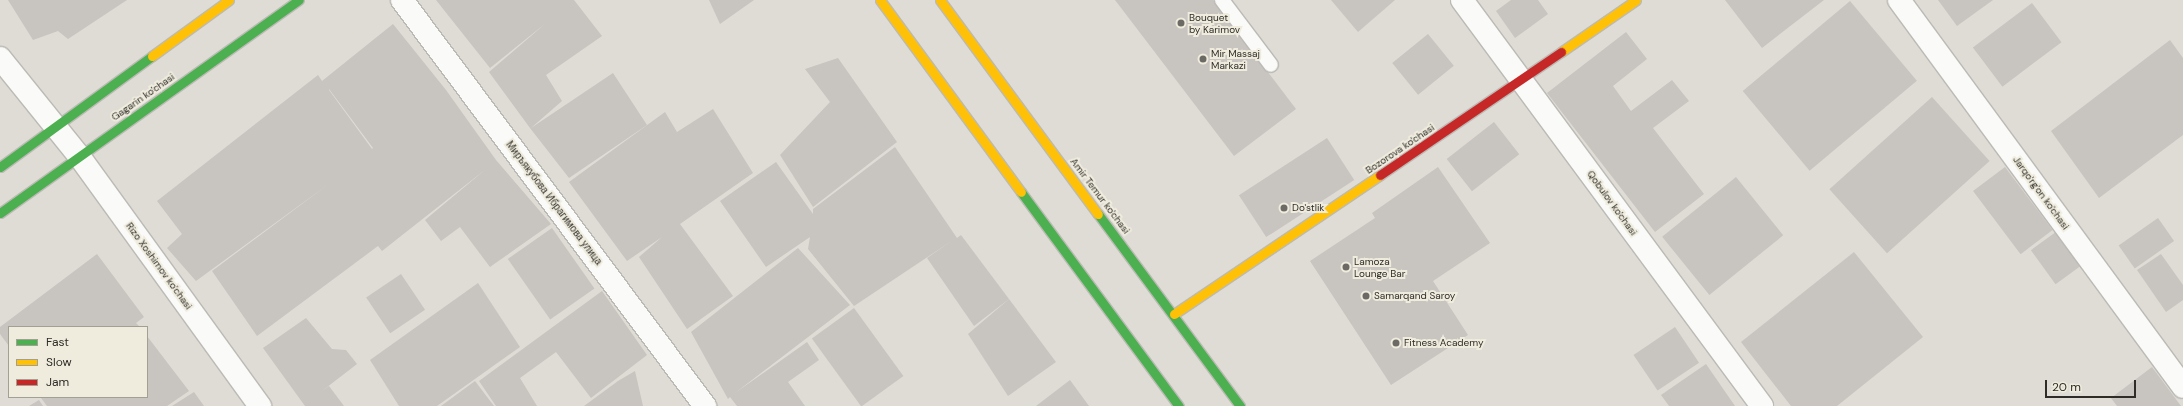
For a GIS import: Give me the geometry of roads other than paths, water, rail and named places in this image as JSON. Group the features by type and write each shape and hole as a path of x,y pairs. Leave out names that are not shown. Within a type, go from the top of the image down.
{"main road":[{"path":"0,167 56,128 229,0"},
{"name":"Gagarin ko'chasi","path":"0,213 299,0"},
{"path":"880,0 1179,406"},
{"name":"Amir Temur ko'chasi","path":"940,0 1174,314 1240,406"},
{"name":"Bozorova ko'chasi","path":"1174,314 1522,80 1636,0"}],"street":[{"name":"Миръякубова Ибрагимова улица","path":"402,0 705,406"},
{"name":"Qobulov ko'chasi","path":"1462,0 1762,406"},
{"name":"Jarqo'rg'on ko'chasi","path":"1899,0 2183,387"},
{"name":"Rizo Xoshimov ko'chasi","path":"0,58 79,156 260,406"}],"lane":[{"path":"1222,0 1271,65"}],"place":[{"name":"Bouquet by Karimov","path":"1181,23"},
{"name":"Mir Massaj Markazi","path":"1203,59"},
{"name":"Do'stlik","path":"1284,208"},
{"name":"Lamoza Lounge Bar","path":"1346,267"},
{"name":"Samarqand Saroy","path":"1366,296"},
{"name":"Fitness Academy","path":"1396,343"}]}
